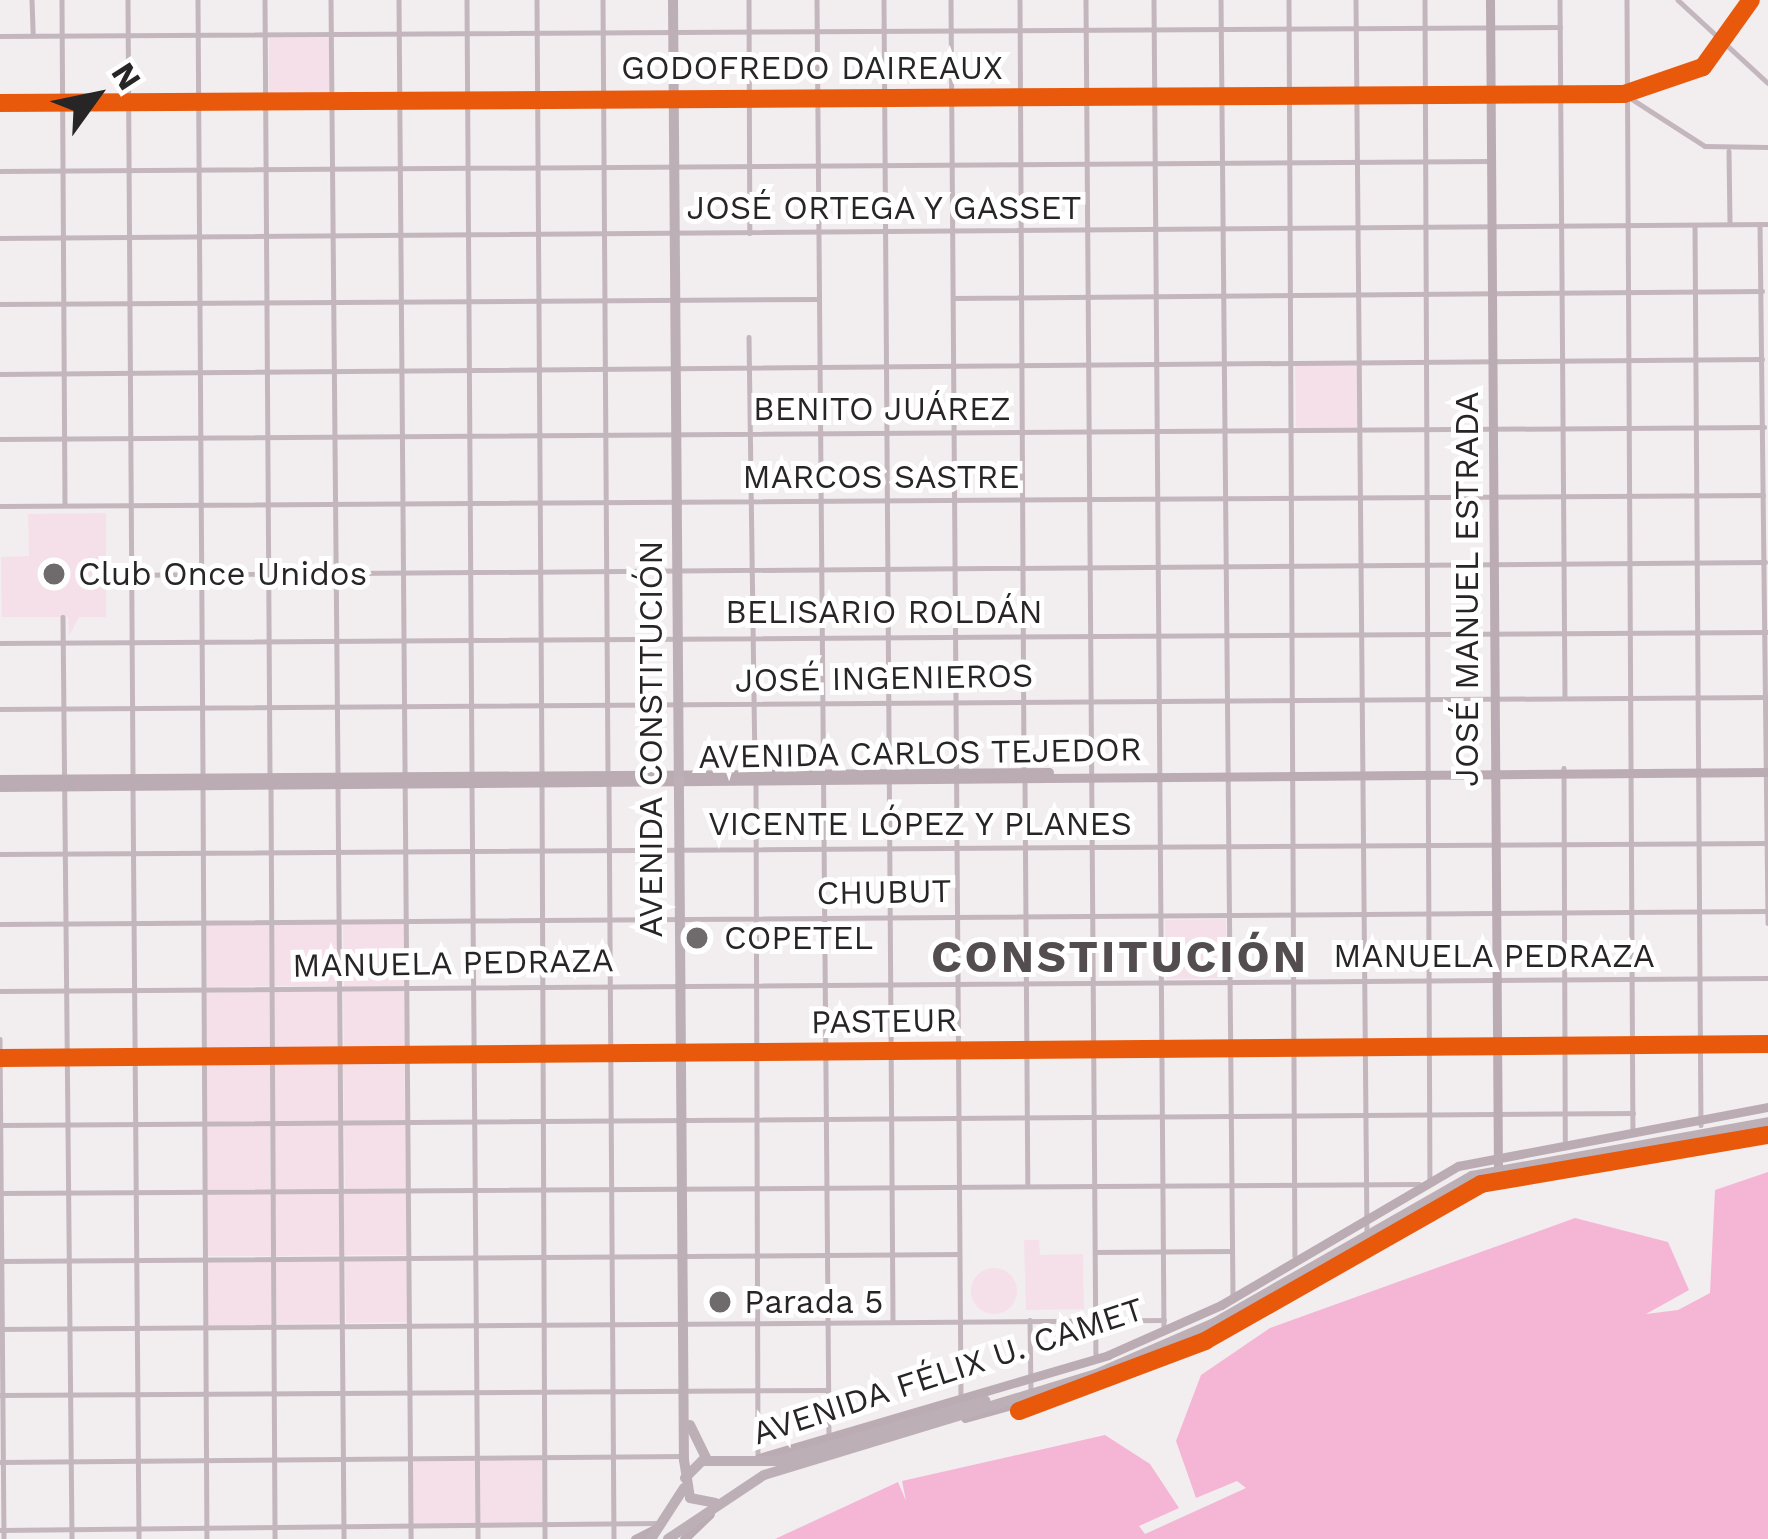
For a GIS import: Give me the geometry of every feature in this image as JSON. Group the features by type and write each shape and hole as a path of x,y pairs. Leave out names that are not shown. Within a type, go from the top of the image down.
{"main road":[{"name":"AVENIDA CONSTITUCIÓN","path":"676,0 685,1481"},
{"name":"JOSÉ MANUEL ESTRADA","path":"1490,0 1498,1166"},
{"name":"AVENIDA CARLOS TEJEDOR","path":"0,783 1767,770"},
{"name":"AVENIDA FÉLIX U. CAMET","path":"1096,1370 1164,1325 1233,1298 1295,1256 1498,1166 1565,1146 1768,1118"},
{"name":"AVENIDA FÉLIX U. CAMET","path":"711,1461 743,1464 1096,1370 1229,1316 1367,1228 1426,1182 1768,1118"},
{"name":"AVENIDA CONSTITUCIÓN","path":"687,1388 692,1442 729,1478 717,1503"},
{"name":"AVENIDA FÉLIX U. CAMET","path":"743,1464 961,1399 1031,1390"},
{"name":"AVENIDA FÉLIX U. CAMET","path":"668,1539 764,1475 953,1420 1031,1390"},
{"path":"651,1539 667,1522 685,1481 711,1461"},
{"path":"685,1481 696,1502 717,1503"},
{"name":"AVENIDA FÉLIX U. CAMET","path":"684,1539 717,1503"},
{"path":"635,1539 667,1522"}],"street":[{"path":"32,0 33,35"},
{"path":"62,0 65,506"},
{"path":"128,0 140,1539"},
{"path":"198,0 207,1539"},
{"path":"265,0 275,1539"},
{"path":"331,0 344,1539"},
{"path":"399,0 411,1539"},
{"path":"467,0 478,1539"},
{"path":"537,0 545,1539"},
{"path":"603,0 614,1539"},
{"path":"748,0 750,233"},
{"path":"817,0 829,1438"},
{"path":"884,0 893,1322"},
{"path":"951,0 961,1399"},
{"path":"1020,0 1028,1186"},
{"path":"1086,0 1096,1370"},
{"path":"1,1329 1030,1320 1164,1325 1154,0"},
{"path":"1221,0 1233,1298"},
{"path":"1289,0 1295,1256"},
{"path":"1355,0 1367,1228"},
{"path":"1,1193 1426,1182 1430,980 1425,0"},
{"path":"1560,0 1565,698"},
{"path":"1627,0 1633,1136"},
{"path":"1678,0 1768,83"},
{"path":"1726,45 1751,0"},
{"path":"0,36 1560,26"},
{"name":"GODOFREDO DAIREAUX","path":"0,103 1624,94 1686,77 1726,45"},
{"path":"1624,94 1674,131 1729,151 1768,147"},
{"path":"1729,151 1730,224"},
{"path":"0,171 1491,161"},
{"path":"1764,224 1768,923"},
{"name":"JOSÉ ORTEGA Y GASSET","path":"0,238 1764,224"},
{"path":"1695,225 1701,1125"},
{"path":"953,298 1762,291"},
{"path":"0,304 819,299"},
{"path":"749,337 756,636 758,1458"},
{"path":"0,374 1762,359"},
{"name":"BENITO JUÁREZ","path":"0,439 1764,427"},
{"name":"MARCOS SASTRE","path":"0,506 1763,495"},
{"path":"110,575 1765,562"},
{"path":"63,617 72,1539"},
{"name":"BELISARIO ROLDÁN","path":"0,643 1768,632"},
{"name":"JOSÉ INGENIEROS","path":"0,709 1768,697"},
{"path":"1564,771 1565,1146"},
{"name":"VICENTE LÓPEZ Y PLANES","path":"0,854 1768,843"},
{"name":"CHUBUT","path":"0,924 1768,911"},
{"name":"MANUELA PEDRAZA","path":"0,991 1768,978"},
{"path":"0,1040 4,1539"},
{"name":"PASTEUR","path":"0,1058 1768,1044"},
{"path":"0,1125 1633,1113"},
{"path":"1096,1252 1232,1251"},
{"path":"1,1261 962,1254"},
{"path":"1030,1320 1031,1390"},
{"path":"2,1395 826,1390"},
{"path":"2,1462 684,1456"},
{"path":"2,1530 667,1522"}],"shaded area":[{"path":"269,38 329,38 329,101 269,101"},
{"path":"1358,364 1359,430 1296,431 1295,365"},
{"name":"Club Once Unidos","path":"106,513 106,617 79,617 69,636 68,617 2,617 1,557 29,556 28,514"},
{"path":"1226,919 1227,978 1166,979 1165,920"},
{"path":"404,923 405,986 344,987 343,924"},
{"path":"269,924 270,986 207,987 206,925"},
{"path":"273,924 338,924 338,986 273,986"},
{"path":"404,990 405,1053 344,1054 343,991"},
{"path":"269,991 270,1054 207,1055 206,992"},
{"path":"338,991 339,1053 275,1054 274,992"},
{"path":"404,1057 405,1120 344,1121 343,1058"},
{"path":"270,1058 271,1121 207,1122 206,1059"},
{"path":"274,1058 339,1058 339,1121 274,1121"},
{"path":"405,1124 406,1188 345,1189 344,1125"},
{"path":"274,1125 339,1125 339,1189 274,1189"},
{"path":"207,1126 270,1126 270,1189 207,1189"},
{"path":"1768,1172 1768,1539 775,1539 898,1482 906,1501 902,1481 1105,1435 1150,1464 1179,1508 1139,1526 1145,1534 1246,1488 1237,1481 1196,1498 1176,1441 1201,1375 1270,1328 1575,1218 1668,1242 1689,1290 1646,1314 1678,1310 1710,1293 1715,1190"},
{"path":"340,1193 341,1255 276,1256 275,1194"},
{"path":"344,1193 406,1193 406,1255 344,1255"},
{"path":"208,1194 271,1194 271,1256 208,1256"},
{"path":"1024,1240 1039,1240 1040,1255 1083,1254 1084,1309 1026,1310"},
{"path":"406,1259 407,1322 346,1323 345,1260"},
{"path":"340,1260 341,1323 277,1324 276,1261"},
{"path":"207,1261 271,1261 271,1325 207,1325"},
{"path":"994,1268 1010,1275 1017,1291 1010,1307 994,1314 978,1307 971,1291 978,1275"},
{"path":"543,1459 544,1525 413,1527 412,1461"}],"cycle path":[{"path":"0,103 1624,94 1703,67 1751,0"},
{"path":"0,1058 1768,1044"},
{"path":"1019,1411 1205,1341 1481,1184 1768,1135"}],"place":[{"name":"Club Once Unidos","path":"54,574"},
{"name":"COPETEL","path":"697,938"},
{"name":"Parada 5","path":"720,1302"}],"district":[{"name":"CONSTITUCIÓN","path":"1120,957"}]}
